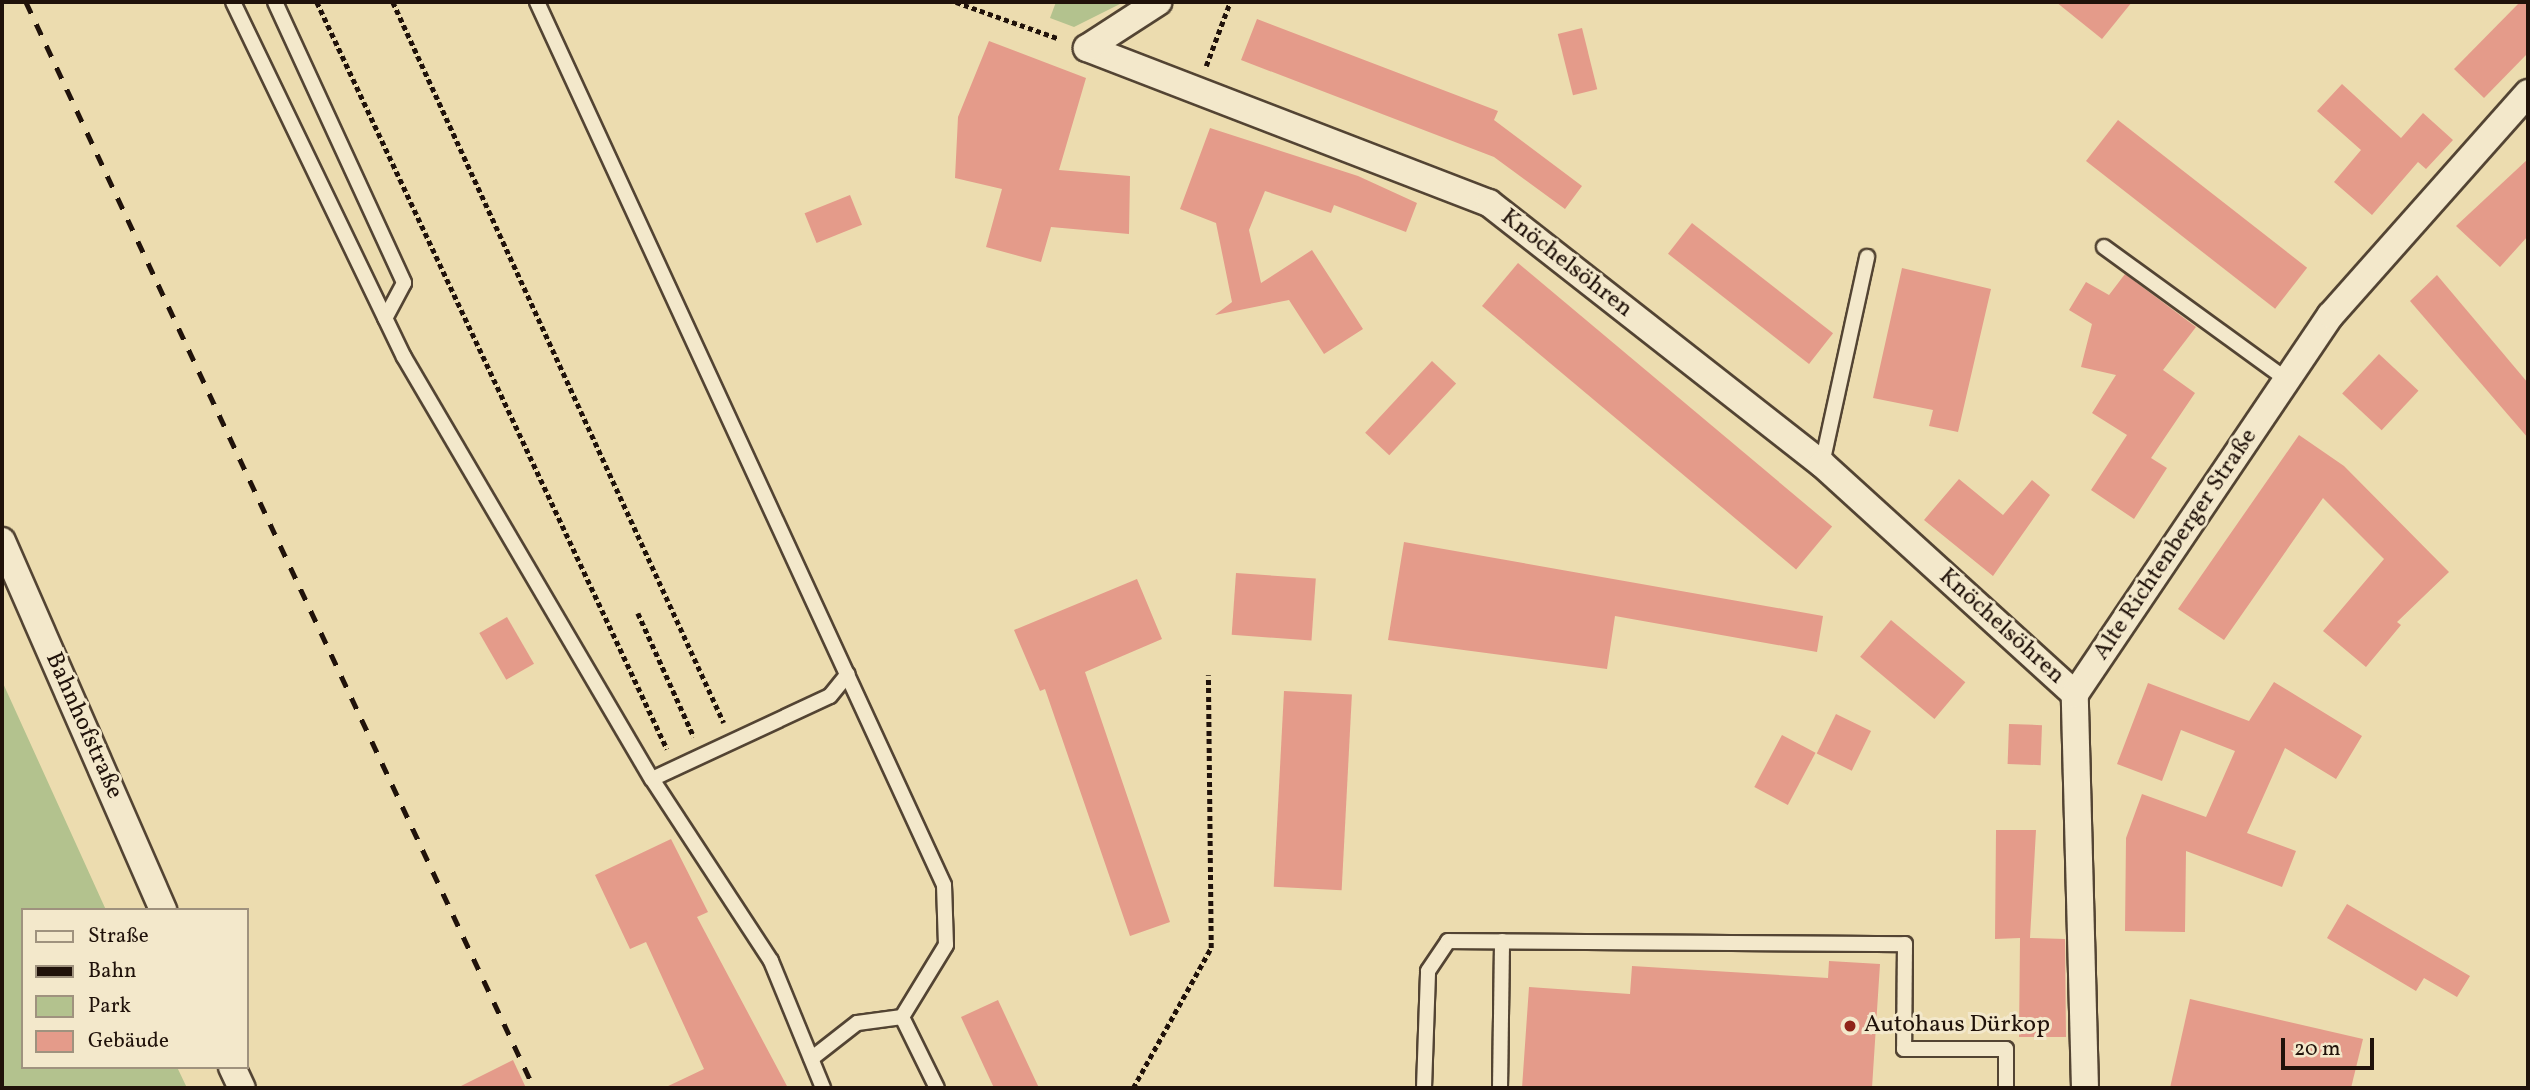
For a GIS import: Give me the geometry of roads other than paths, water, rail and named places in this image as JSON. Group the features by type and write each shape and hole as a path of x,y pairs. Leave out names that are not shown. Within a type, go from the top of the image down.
{"street":[{"name":"Knöchelsöhren","path":"1158,2 1087,48 1489,203 1822,464 2075,694"},
{"name":"Alte Richtenberger Straße","path":"2075,694 2330,315 2528,93"},
{"name":"Bahnhofstraße","path":"2,541 162,908"},
{"path":"2075,694 2085,1088"},
{"path":"233,1069 242,1088"}],"lane":[{"path":"233,2 385,318 652,779 771,961 823,1088"},
{"path":"275,2 404,283 385,318"},
{"path":"537,2 944,885 946,944 902,1017"},
{"path":"2104,247 2287,380"},
{"path":"1822,464 1867,257"},
{"path":"652,779 830,696 848,674"},
{"path":"1424,1088 1428,971 1448,941 1905,944 1904,1049 2006,1049 2006,1088"},
{"path":"1500,1088 1502,941"},
{"path":"811,1059 857,1023 902,1017"},
{"path":"902,1017 937,1088"}],"railway":[{"path":"26,2 534,1088"}],"place":[{"name":"Autohaus Dürkop","path":"1850,1026"}]}
